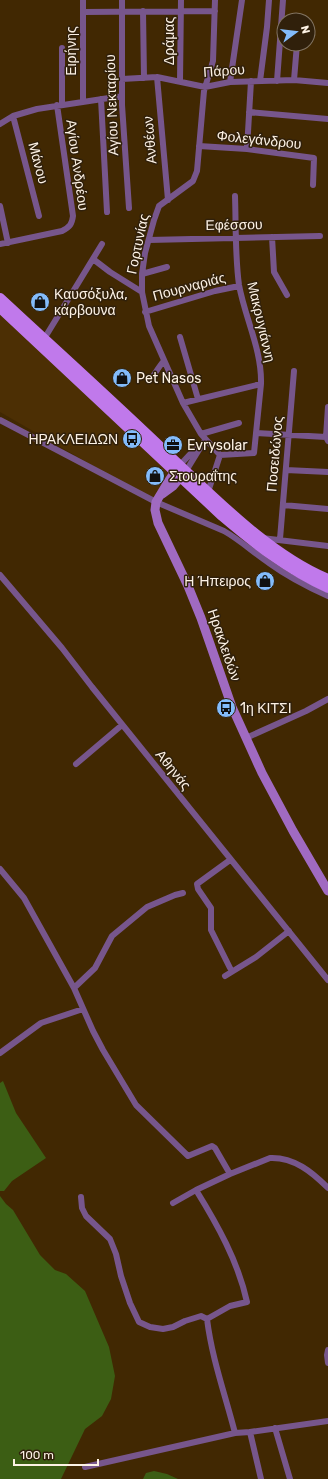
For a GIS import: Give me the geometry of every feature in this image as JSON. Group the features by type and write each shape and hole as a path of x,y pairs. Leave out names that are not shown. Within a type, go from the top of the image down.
{"main road":[{"path":"0,298 180,471 222,516 248,539 296,573 328,588"},
{"path":"0,308 180,471 208,492 262,538 294,561 328,579"}],"street":[{"name":"Ειρήνης","path":"82,0 83,102"},
{"name":"Αγίου Νεκταρίου","path":"122,0 122,96 129,208"},
{"name":"Δράμας","path":"180,81 181,0"},
{"name":"Γορτυνίας","path":"214,0 213,61 205,87 197,171 193,181 159,206 154,220 142,274 142,292 149,326 183,403 205,440 220,455"},
{"path":"230,82 242,0"},
{"path":"260,81 269,0"},
{"path":"277,81 283,0"},
{"path":"83,12 215,11"},
{"path":"144,12 144,78"},
{"path":"60,105 62,48"},
{"path":"294,80 296,52"},
{"name":"Πάρου","path":"122,79 157,77 205,87 230,82 260,81 294,80 328,83"},
{"name":"Ανθέων","path":"157,77 168,200"},
{"path":"247,150 251,82"},
{"path":"0,124 13,116 60,105 122,96"},
{"path":"100,99 107,212"},
{"name":"Αγίου Ανδρέου","path":"0,244 62,231 69,228 72,223 73,216 60,105"},
{"path":"249,112 328,119"},
{"name":"Μάνου","path":"13,116 39,216"},
{"name":"Φολεγάνδρου","path":"199,146 314,158 313,185"},
{"name":"Μακρυγιάννη","path":"220,455 254,453 261,384 259,361 239,286 235,196"},
{"path":"0,206 8,243"},
{"path":"272,236 274,272 287,295"},
{"name":"Εφέσσου","path":"149,240 320,236"},
{"path":"44,339 102,244"},
{"path":"93,259 110,272 142,292"},
{"path":"142,274 167,267"},
{"name":"Πουρναριάς","path":"145,312 215,291 239,286"},
{"path":"180,337 198,399"},
{"path":"149,381 164,361"},
{"name":"Ποσειδώνος","path":"280,539 294,371"},
{"path":"183,403 261,384"},
{"path":"256,433 289,434 327,439 328,406"},
{"path":"0,420 234,536 270,564 296,580 328,596"},
{"path":"201,434 239,423"},
{"path":"159,498 173,486 180,471 197,454 199,448 205,440"},
{"path":"208,492 220,455"},
{"path":"286,470 328,472"},
{"name":"Ηρακλειδών","path":"159,498 156,510 158,522 201,618 225,689 246,738 262,773 289,824 328,891"},
{"path":"283,505 328,508"},
{"path":"262,538 328,546"},
{"name":"Αθηνάς","path":"0,575 62,648 230,860 328,980"},
{"path":"246,738 306,711 328,699"},
{"path":"76,764 122,725"},
{"path":"230,860 197,884 198,889 211,908 211,930 230,968"},
{"path":"0,869 24,898 74,988 103,1050 136,1105 188,1156 207,1147 212,1146 215,1148 230,1174"},
{"path":"74,988 95,968 112,936 147,907 183,893"},
{"path":"225,976 256,957 289,931"},
{"path":"0,1054 41,1023 83,1009"},
{"path":"172,1203 230,1174 270,1158 288,1160 301,1165 315,1174 328,1188"},
{"path":"196,1190 213,1217 226,1244 239,1276 247,1302 230,1306 207,1319"},
{"path":"81,1197 82,1208 86,1216 110,1239 116,1254 121,1276 130,1303 139,1322 150,1327 163,1329 173,1327 201,1316 207,1319"},
{"path":"207,1319 210,1343 235,1433"},
{"path":"328,1350 328,1363"},
{"path":"85,1467 235,1433 328,1421"},
{"path":"275,1428 290,1479"},
{"path":"250,1432 261,1479"}],"shaded area":[{"path":"0,315 173,470 156,502 0,412"}],"green space":[{"path":"3,1081 16,1113 46,1158 12,1181 4,1191 0,1191 0,1083"},
{"path":"0,1196 13,1210 40,1255 55,1270 66,1274 85,1291 109,1347 115,1376 111,1399 102,1416 85,1429 61,1479 0,1479"},
{"path":"154,1471 167,1474 178,1479 143,1479 146,1473"}],"place":[{"name":"Καυσόξυλα, κάρβουνα","path":"40,302"},
{"name":"Pet Nasos","path":"122,378"},
{"name":"ΗΡΑΚΛΕΙΔΩΝ","path":"132,439"},
{"name":"Evrysolar","path":"173,445"},
{"name":"Στουραΐτης","path":"155,476"},
{"name":"Η Ήπειρος","path":"265,581"},
{"name":"1η ΚΙΤΣΙ","path":"226,708"}]}
